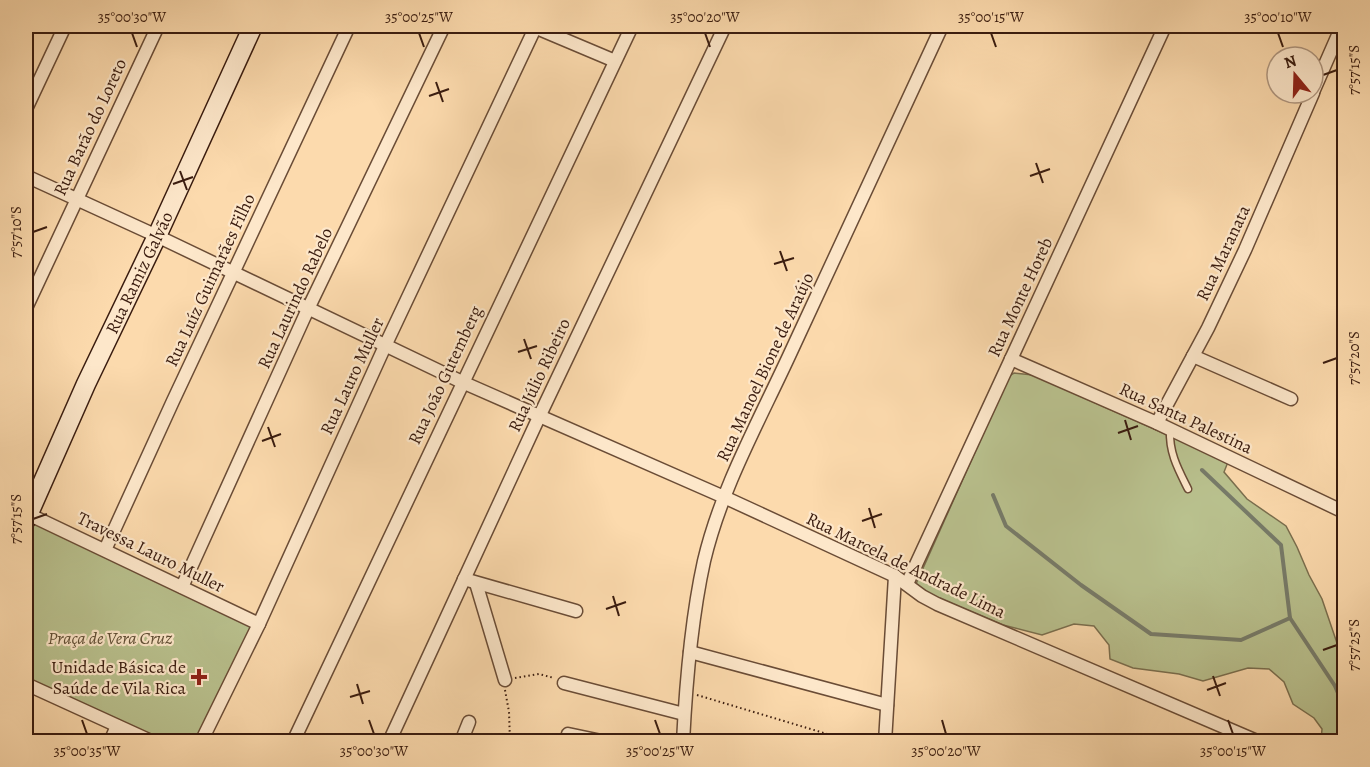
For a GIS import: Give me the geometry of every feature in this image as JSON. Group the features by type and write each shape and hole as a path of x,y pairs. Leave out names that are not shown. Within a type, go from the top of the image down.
{"street":[{"path":"26,110 64,26"},
{"name":"Rua Barão do Loreto","path":"26,308 158,26"},
{"name":"Rua Ramiz Galvão","path":"27,517 86,384 253,26"},
{"name":"Rua Luíz Guimarães Filho","path":"105,550 349,26"},
{"name":"Rua Laurindo Rabelo","path":"182,587 308,309 444,26"},
{"path":"534,26 615,61"},
{"name":"Rua Lauro Muller","path":"201,741 259,624 534,26"},
{"name":"Rua João Gutemberg","path":"293,741 632,26"},
{"name":"Rua Júlio Ribeiro","path":"389,741 470,581 539,417 725,26"},
{"name":"Rua Manoel Bione de Araújo","path":"683,741 690,652 704,561 724,497 942,26"},
{"name":"Rua Monte Horeb","path":"907,584 1165,26"},
{"name":"Rua Maranata","path":"1325,65 1342,26"},
{"name":"Rua Maranata","path":"1158,423 1245,250 1307,105"},
{"name":"Rua Marcela de Andrade Lima","path":"26,176 77,198 462,382 724,497 895,576 937,604 1259,741"},
{"path":"1193,356 1291,399"},
{"name":"Rua Santa Palestina","path":"1011,359 1158,423 1344,512"},
{"name":"Travessa Lauro Muller","path":"27,517 105,550 259,624"},
{"path":"885,741 895,576"},
{"path":"470,581 576,611"},
{"path":"470,581 505,680"},
{"path":"690,652 888,705"},
{"path":"564,683 684,714"},
{"path":"26,684 153,741"},
{"path":"461,741 469,722"},
{"path":"110,741 117,726"},
{"path":"568,734 606,741"}],"lane":[{"path":"1170,429 1173,459 1188,489"}],"path":[{"path":"510,741 505,680 539,674 564,683"},
{"path":"686,692 854,741"}],"green space":[{"path":"1014,373 1033,375 1228,462 1224,472 1247,499 1286,526 1322,599 1338,646 1344,656 1344,741 1321,741 1322,729 1314,718 1293,704 1284,682 1269,669 1248,668 1203,681 1179,674 1133,668 1110,659 1109,645 1094,626 1074,624 1042,635 1003,625 931,595 916,584 1009,376"},
{"name":"Praça de Vera Cruz","path":"26,520 259,624 201,741 154,741 26,683"}],"waterway":[{"path":"1202,470 1281,545 1290,618 1335,686 1344,707"},
{"path":"993,495 1006,526 1081,585 1151,634 1241,640 1290,618"}],"place":[{"name":"Unidade Básica de Saúde de Vila Rica","path":"199,677"}]}
